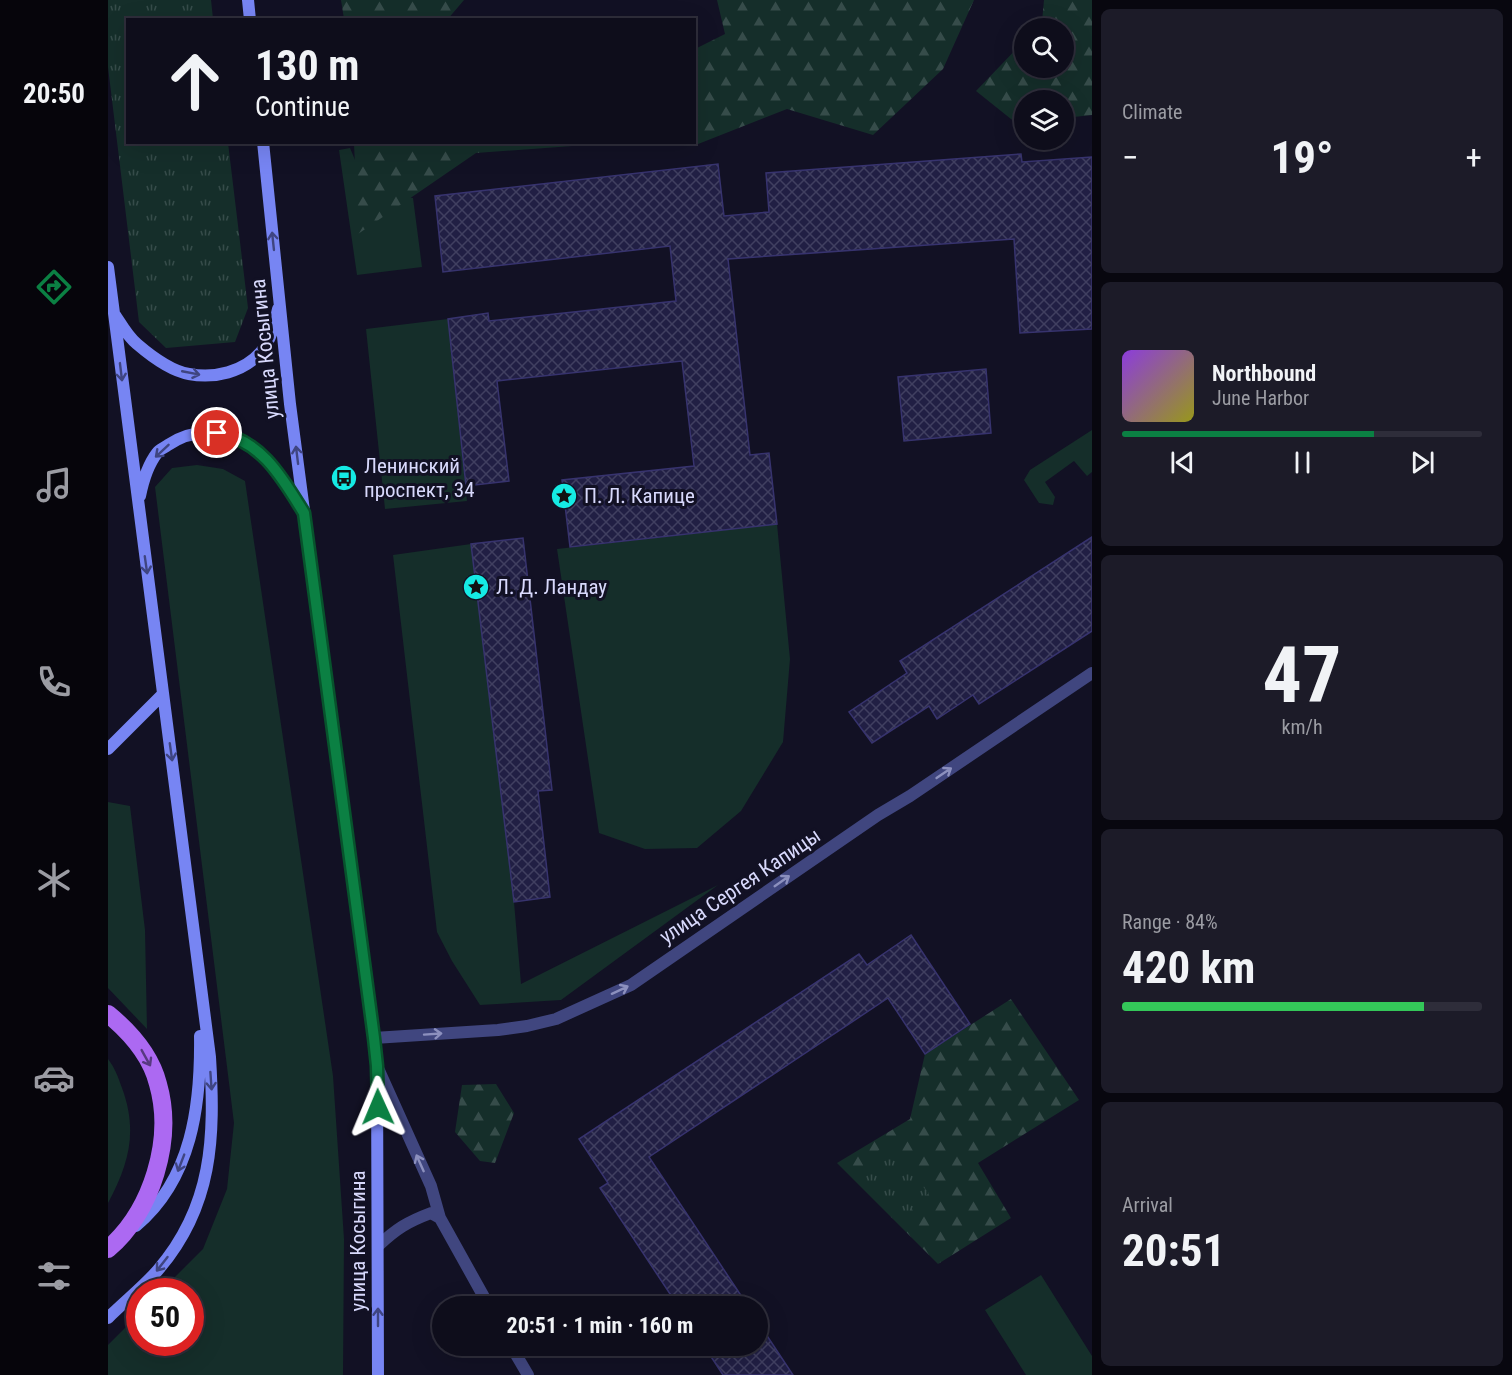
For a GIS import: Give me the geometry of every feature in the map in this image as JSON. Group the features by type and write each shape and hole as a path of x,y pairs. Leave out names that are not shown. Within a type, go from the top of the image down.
{"main road":[{"path":"248,0 250,18"},
{"name":"улица Косыгина","path":"263,144 304,513 377,1066 378,1375"},
{"path":"108,267 210,1057 212,1095 212,1131 208,1164 191,1219 158,1271 108,1318"},
{"path":"114,314 135,343 166,364 188,374 212,375 238,369 261,351 274,326 279,299"},
{"path":"138,508 145,475 157,452 177,439 203,431 231,435 256,450 278,472 304,513"},
{"path":"108,749 163,694"},
{"path":"110,1247 158,1204 182,1163 196,1107 200,1063 196,960"},
{"path":"108,1014 127,1030 146,1056 158,1084 162,1115 160,1152 148,1198 134,1222 110,1247"}],"street":[{"name":"улица Сергея Капицы","path":"374,1038 527,1026 556,1019 631,984 878,815 904,800 1092,673"},
{"path":"377,1066 431,1186 440,1218 483,1296"},
{"path":"378,1246 397,1228 412,1220 431,1213 440,1218"},
{"path":"517,1356 528,1375"}],"green space":[{"path":"108,0 211,0 213,18 126,18 126,144 228,144 248,308 235,342 166,348 139,322 108,67"},
{"path":"341,0 464,0 449,18 344,18"},
{"path":"717,0 974,0 943,69 873,135 787,109 693,146 599,144 696,144 696,48 725,34"},
{"path":"1044,0 1092,0 1092,115 1074,117 1074,90 1014,90 1014,121 976,91 1014,51 1014,78 1074,78 1074,18 1042,18"},
{"path":"354,144 599,144 476,153 358,234"},
{"path":"350,148 361,174 383,195 413,198 422,267 357,275 339,150"},
{"path":"448,319 467,501 385,509 366,329"},
{"path":"1092,430 1092,472 1087,476 1074,461 1045,482 1055,497 1053,505 1039,503 1024,480 1030,470"},
{"path":"197,465 223,469 245,481 333,1076 344,1239 343,1375 108,1375 108,1345 126,1327 126,1356 204,1356 204,1278 174,1278 203,1249 227,1189 234,1123 155,487 172,468"},
{"path":"777,524 790,659 783,742 741,811 697,848 645,849 599,833 557,549"},
{"path":"471,544 514,902 521,984 718,885 561,1000 480,1005 437,932 393,555"},
{"path":"108,802 130,806 145,930 147,1029 108,988"},
{"path":"1011,999 1079,1100 978,1163 1011,1218 938,1264 837,1163 910,1119 925,1054"},
{"path":"108,1059 118,1076 127,1104 130,1133 126,1161 108,1203"},
{"path":"496,1084 514,1113 495,1163 480,1161 455,1132 462,1085"},
{"path":"883,1146 929,1193 902,1218 857,1172"},
{"path":"1041,1275 1092,1356 1092,1375 1026,1375 985,1310"}],"building":[{"path":"1021,154 1022,162 1092,157 1092,329 1020,333 1014,239 728,259 750,455 769,453 777,524 570,547 562,480 694,466 682,361 497,381 509,481 466,486 448,319 488,313 489,321 676,301 670,246 443,272 435,196 718,164 724,216 769,212 766,173"},
{"path":"986,369 991,433 904,441 898,377"},
{"path":"1092,537 1092,631 979,704 973,695 937,719 929,706 872,743 849,712 907,673 900,661"},
{"path":"523,538 552,790 538,791 550,897 514,902 471,544"},
{"path":"911,935 970,1024 925,1054 888,998 649,1157 741,1296 671,1296 600,1188 608,1183 579,1139 859,954 867,965"},
{"path":"768,1337 793,1375 723,1375 711,1356 768,1356"}],"place":[{"name":"Ленинский проспект, 34","path":"344,478"},
{"name":"П. Л. Капице","path":"564,496"},
{"name":"Л. Д. Ландау","path":"476,587"}],"route":[{"path":"217,433 231,435 256,450 278,472 304,513 374,1038 378,1107"}]}
